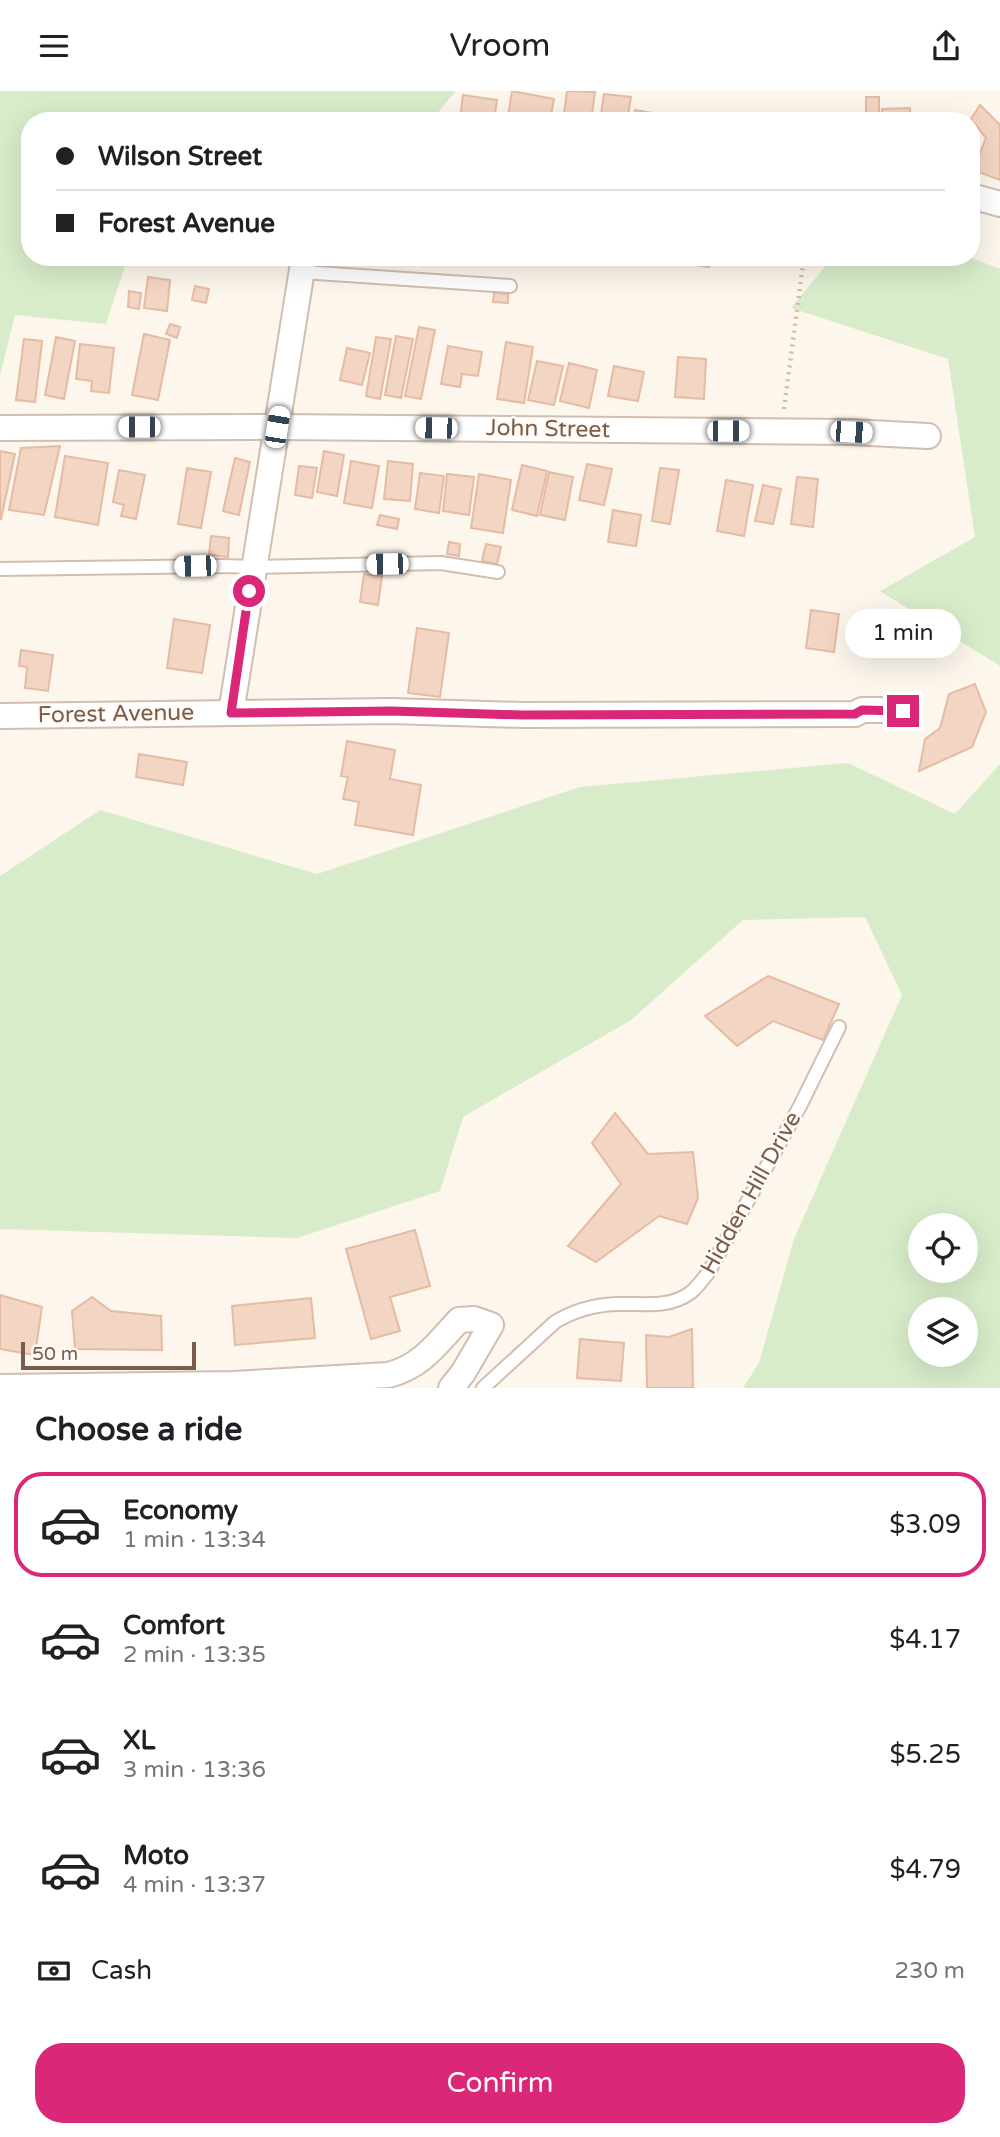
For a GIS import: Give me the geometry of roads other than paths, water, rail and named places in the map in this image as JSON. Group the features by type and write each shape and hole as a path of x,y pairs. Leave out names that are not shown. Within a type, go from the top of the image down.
{"street":[{"path":"980,198 1000,204"},
{"path":"231,713 303,266"},
{"name":"John Street","path":"0,428 277,427 928,436"},
{"name":"Forest Avenue","path":"0,716 391,711 522,715 799,715 855,714 862,710 903,711"},
{"path":"0,1387 233,1384 388,1375 405,1371 420,1361 459,1320 474,1319 491,1325 451,1388"}],"lane":[{"path":"322,266 510,286"},
{"path":"0,569 441,563 498,572"},
{"name":"Hidden Hill Drive","path":"484,1388 566,1315 593,1306 658,1305 677,1300 691,1292 708,1273 800,1106 839,1027"}]}
